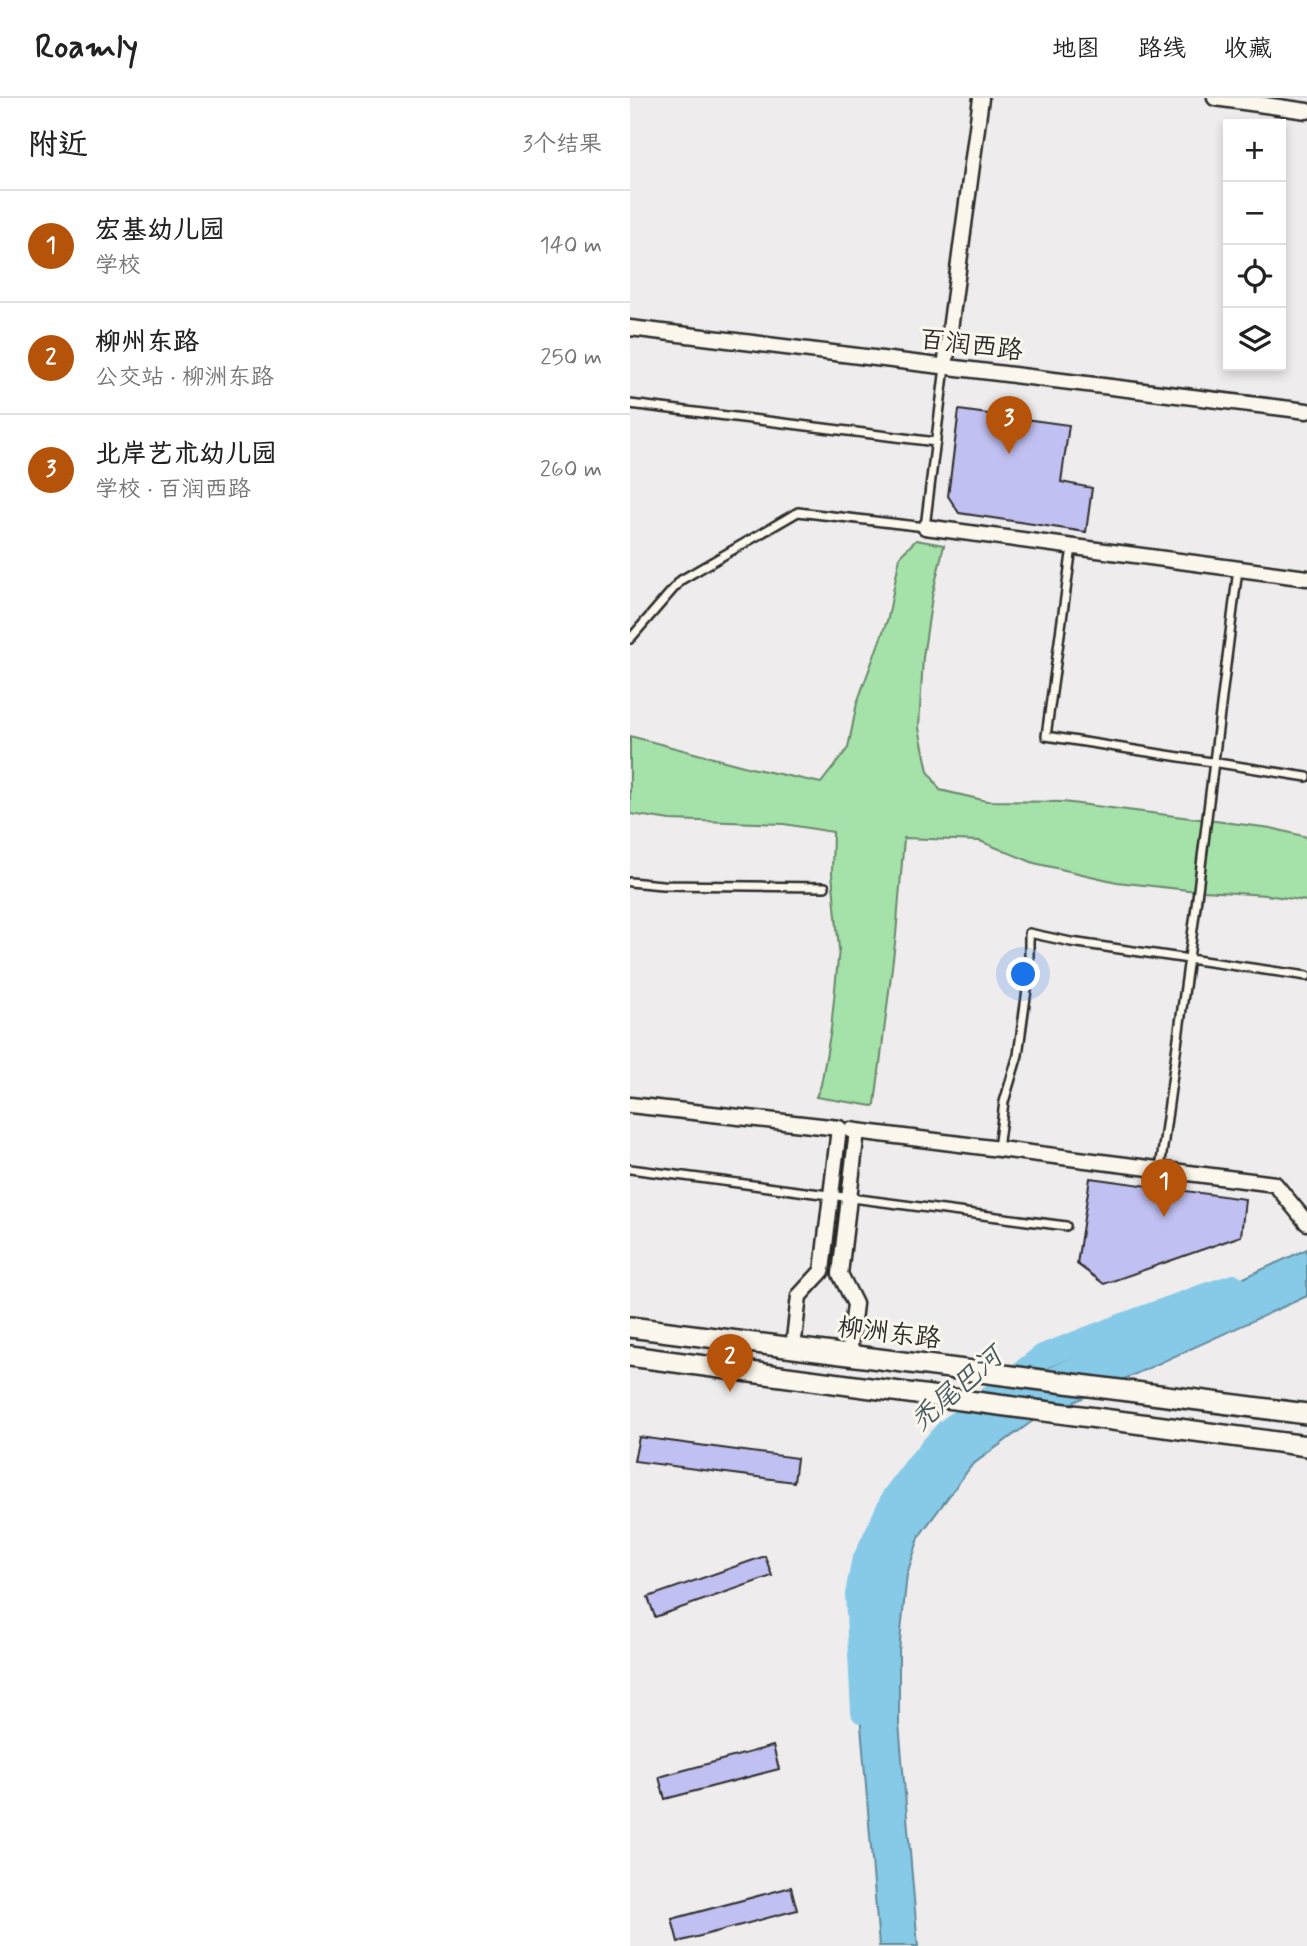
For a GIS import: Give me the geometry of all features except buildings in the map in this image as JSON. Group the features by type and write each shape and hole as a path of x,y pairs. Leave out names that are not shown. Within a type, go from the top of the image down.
{"main road":[{"name":"柳洲东路","path":"630,1327 1307,1414"},
{"path":"630,1356 1307,1446"}],"street":[{"path":"945,367 981,98"},
{"path":"1215,98 1307,111"},
{"name":"百润西路","path":"630,328 1307,411"},
{"path":"925,527 1307,578"},
{"path":"630,1105 839,1128 1275,1184 1307,1223"},
{"path":"793,1348 799,1296 822,1271 839,1128"},
{"path":"849,1355 855,1304 840,1274 857,1131"}],"lane":[{"path":"630,639 681,580 798,512 925,527 945,367"},
{"path":"630,404 936,442"},
{"path":"1073,546 1046,736 1307,777"},
{"path":"1160,1169 1238,568"},
{"path":"630,882 662,885 825,887"},
{"path":"998,1149 1004,1102 1020,1042 1029,975 1029,933 1071,942 1307,976"},
{"path":"630,1169 1066,1226"}],"green space":[{"path":"916,540 944,545 932,597 923,657 919,728 928,771 940,790 987,801 1063,802 1271,828 1307,837 1307,901 1117,882 1034,863 980,841 904,838 896,935 873,1106 816,1097 821,1085 831,1029 839,949 832,873 833,832 784,824 670,820 630,814 630,736 751,768 821,783 848,748 857,703 888,618 900,556"}],"water":[{"path":"1307,1249 1307,1296 1034,1420 972,1465 920,1535 907,1574 899,1651 899,1723 918,1946 879,1946 861,1725 861,1648 869,1563 886,1512 947,1431 1018,1381"}],"waterway":[{"name":"秃尾巴河","path":"863,1712 857,1595 863,1563 894,1496 918,1464 947,1431 1043,1356 1234,1286"}],"place":[{"name":"北岸艺术幼儿园","path":"1009,454"},
{"name":"宏基幼儿园","path":"1164,1217"},
{"name":"柳州东路","path":"730,1392"}]}
